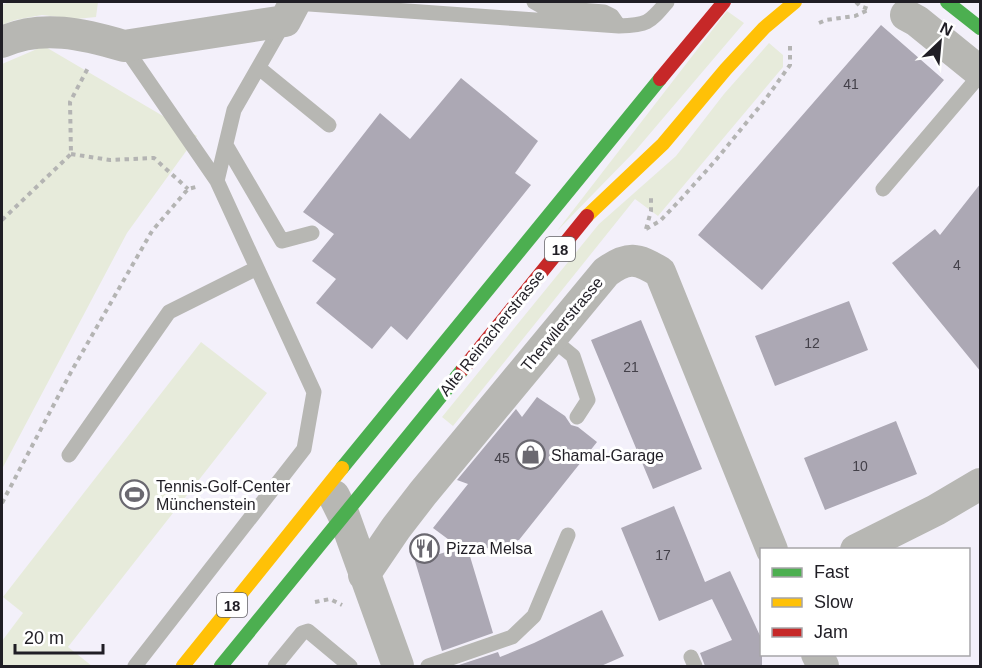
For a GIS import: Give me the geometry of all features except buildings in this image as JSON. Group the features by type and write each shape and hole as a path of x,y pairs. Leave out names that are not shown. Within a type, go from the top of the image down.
{"main road":[{"name":"Alte Reinacherstrasse","path":"183,666 604,145 724,2"},
{"name":"Alte Reinacherstrasse","path":"221,666 588,215 663,144 756,36 795,2"},
{"path":"947,2 981,28"}],"street":[{"path":"2,42 16,35 59,31 113,43 266,23 292,9"},
{"path":"906,15 918,21 981,74"},
{"name":"Therwilerstrasse","path":"364,574 423,493 606,272 619,263 631,261 646,263 660,272 772,548"},
{"path":"329,484 344,516 398,666"},
{"path":"857,548 936,510 981,484"}],"lane":[{"path":"534,2 543,7 604,12 612,16 619,26"},
{"path":"652,20 655,2"},
{"path":"217,182 234,110 292,9 407,6 619,26 637,25 652,20 667,2"},
{"path":"113,43 217,182 314,392 304,448 135,666"},
{"path":"259,68 329,125"},
{"path":"883,189 981,74"},
{"path":"226,145 282,241 312,233"},
{"path":"69,455 169,312 257,268"},
{"path":"551,338 573,356 588,400 577,417"},
{"path":"428,666 512,637 534,616 568,536"},
{"path":"274,666 302,633 308,631 350,666"}],"path":[{"path":"817,24 826,20 855,16 870,9 856,2"},
{"path":"646,229 660,221 681,199 716,161 765,100 790,65 790,46 797,39"},
{"path":"2,220 71,154 70,102 113,43"},
{"path":"71,154 110,160 154,158 188,189"},
{"path":"2,503 71,372 152,231 188,189 217,182"}],"green space":[{"path":"9,2 98,2 96,17 76,19 42,15 2,25 2,5"},
{"path":"727,11 744,23 636,150 557,231"},
{"path":"769,43 783,55 783,67 658,216 635,199 453,426 442,417 599,224 676,156 724,94"},
{"path":"44,46 197,136 127,233 2,469 2,64"},
{"name":"Tennis-Golf-Center Münchenstein","path":"201,342 267,393 68,647 92,666 2,666 2,641 23,613 3,597"}],"traffic: fast":[{"path":"947,2 980,28"},
{"path":"342,468 660,79"},
{"path":"221,666 463,369"}],"traffic: slow":[{"path":"587,216 663,144 764,28 795,2"},
{"path":"183,666 342,468"}],"traffic: jam":[{"path":"660,79 724,2"},
{"path":"463,369 587,216"}],"place":[{"name":"Shamal-Garage","path":"530,455"},
{"name":"Tennis-Golf-Center Münchenstein","path":"135,495"},
{"name":"Pizza Melsa","path":"425,548"}]}
